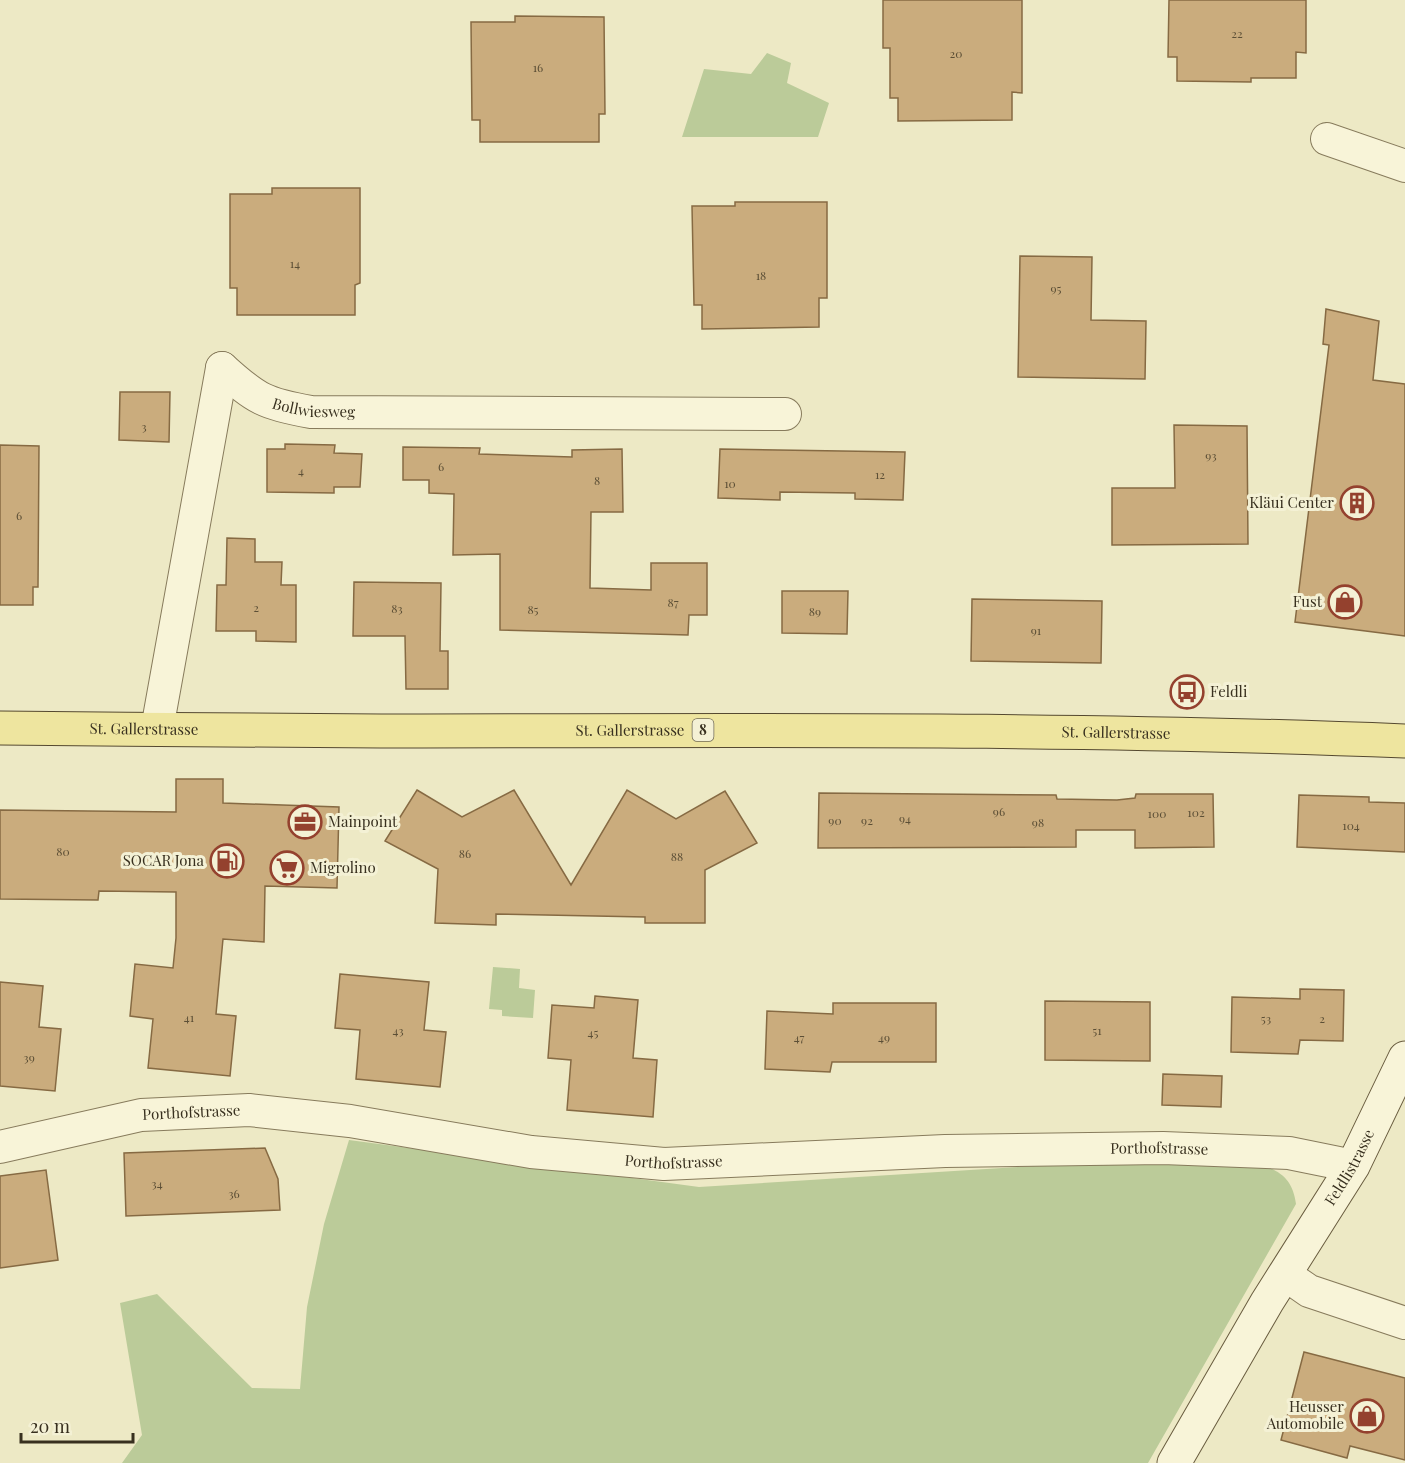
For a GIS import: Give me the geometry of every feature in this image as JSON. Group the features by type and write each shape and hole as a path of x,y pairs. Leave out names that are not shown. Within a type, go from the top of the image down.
{"main road":[{"name":"St. Gallerstrasse","path":"0,728 932,730 1244,734 1405,741"}],"street":[{"path":"1327,139 1405,166"},
{"name":"Bollwiesweg","path":"157,729 222,368 247,391 272,405 311,412 785,414"},
{"name":"Feldlistrasse","path":"1174,1463 1239,1349 1353,1166 1405,1058"},
{"name":"Porthofstrasse","path":"0,1147 141,1115 249,1110 350,1121 443,1139 531,1152 664,1164 945,1151 1163,1148 1289,1153 1353,1166"},
{"path":"1286,1275 1309,1291 1372,1314 1405,1323"}],"green space":[{"path":"767,53 791,63 787,83 829,103 818,137 682,137 704,69 751,74"},
{"path":"493,967 520,969 519,988 535,990 533,1018 502,1016 502,1010 489,1009"},
{"path":"349,1140 699,1187 1097,1162 1259,1164 1280,1173 1285,1178 1292,1189 1296,1204 1148,1463 122,1463 142,1435 120,1303 157,1294 252,1388 300,1389 307,1307 324,1224"}],"building":[{"path":"883,0 1022,0 1022,93 1012,92 1012,120 898,121 898,98 890,98 890,48 883,48"},
{"path":"1169,0 1306,0 1306,53 1296,52 1296,78 1251,78 1251,82 1177,81 1177,57 1168,57"},
{"path":"515,16 604,17 605,114 599,114 599,142 480,142 480,120 472,120 471,22 515,22"},
{"path":"272,188 360,188 360,283 355,285 355,315 237,315 237,288 230,288 230,194 272,194"},
{"path":"735,202 827,202 827,298 819,298 819,327 702,329 702,305 694,305 692,206 735,206"},
{"path":"1020,256 1092,257 1091,320 1146,321 1145,379 1018,377"},
{"name":"Kläui Center","path":"1326,309 1379,321 1373,380 1405,384 1405,636 1295,622 1329,345 1323,344"},
{"path":"120,392 170,392 169,442 119,440"},
{"path":"1174,425 1247,426 1248,544 1112,545 1112,488 1175,488"},
{"path":"285,444 335,445 334,453 362,454 360,487 334,487 334,493 267,492 267,449 285,449"},
{"path":"0,445 39,446 38,587 33,587 33,605 0,605"},
{"path":"403,447 480,448 479,454 572,457 572,450 622,449 623,512 591,512 590,588 651,590 651,563 707,563 707,615 689,615 688,635 500,630 500,554 453,555 454,494 429,493 429,480 403,480"},
{"path":"720,449 905,452 903,500 855,499 855,493 780,492 780,500 718,498"},
{"path":"227,538 255,539 255,562 282,562 281,585 296,585 296,642 256,641 256,631 216,631 217,585 226,585"},
{"path":"354,582 441,583 440,651 448,651 448,689 406,689 405,636 353,636"},
{"path":"782,591 848,591 847,634 782,633"},
{"path":"972,599 1102,601 1101,663 971,661"},
{"path":"176,779 223,779 223,803 339,807 337,888 265,886 264,942 223,939 216,1014 236,1016 230,1076 148,1068 153,1019 130,1016 135,964 173,968 176,938 176,892 99,891 98,900 0,899 0,810 176,812"},
{"path":"417,790 462,817 514,790 571,885 627,790 676,819 725,791 757,843 705,870 705,923 645,923 645,917 496,914 496,925 435,923 438,869 385,841"},
{"path":"819,793 1056,795 1057,799 1117,800 1135,798 1136,794 1213,794 1214,847 1135,848 1135,830 1076,830 1076,847 818,848"},
{"path":"1299,795 1369,797 1369,802 1405,803 1405,852 1297,847"},
{"path":"340,974 429,982 424,1030 446,1032 440,1087 356,1079 360,1030 335,1028"},
{"path":"0,982 43,986 39,1027 61,1029 55,1091 0,1086"},
{"path":"1300,989 1344,990 1343,1041 1300,1040 1298,1054 1231,1052 1232,997 1300,999"},
{"path":"595,996 638,1000 633,1058 657,1060 653,1117 567,1110 571,1060 548,1058 552,1005 594,1008"},
{"path":"1045,1001 1150,1002 1150,1061 1045,1060"},
{"path":"833,1003 936,1003 936,1062 832,1062 830,1072 765,1069 767,1011 833,1014"},
{"path":"1163,1074 1222,1076 1221,1107 1162,1105"},
{"path":"265,1148 278,1179 280,1210 126,1216 124,1153"},
{"path":"46,1170 58,1260 0,1268 0,1176"},
{"path":"1304,1352 1405,1378 1405,1460 1350,1446 1347,1458 1281,1440"}],"place":[{"name":"Kläui Center","path":"1357,503"},
{"name":"Fust","path":"1345,602"},
{"name":"Feldli","path":"1187,692"},
{"name":"Mainpoint","path":"305,822"},
{"name":"SOCAR Jona","path":"227,861"},
{"name":"Migrolino","path":"287,868"},
{"name":"Heusser Automobile","path":"1367,1416"}]}
